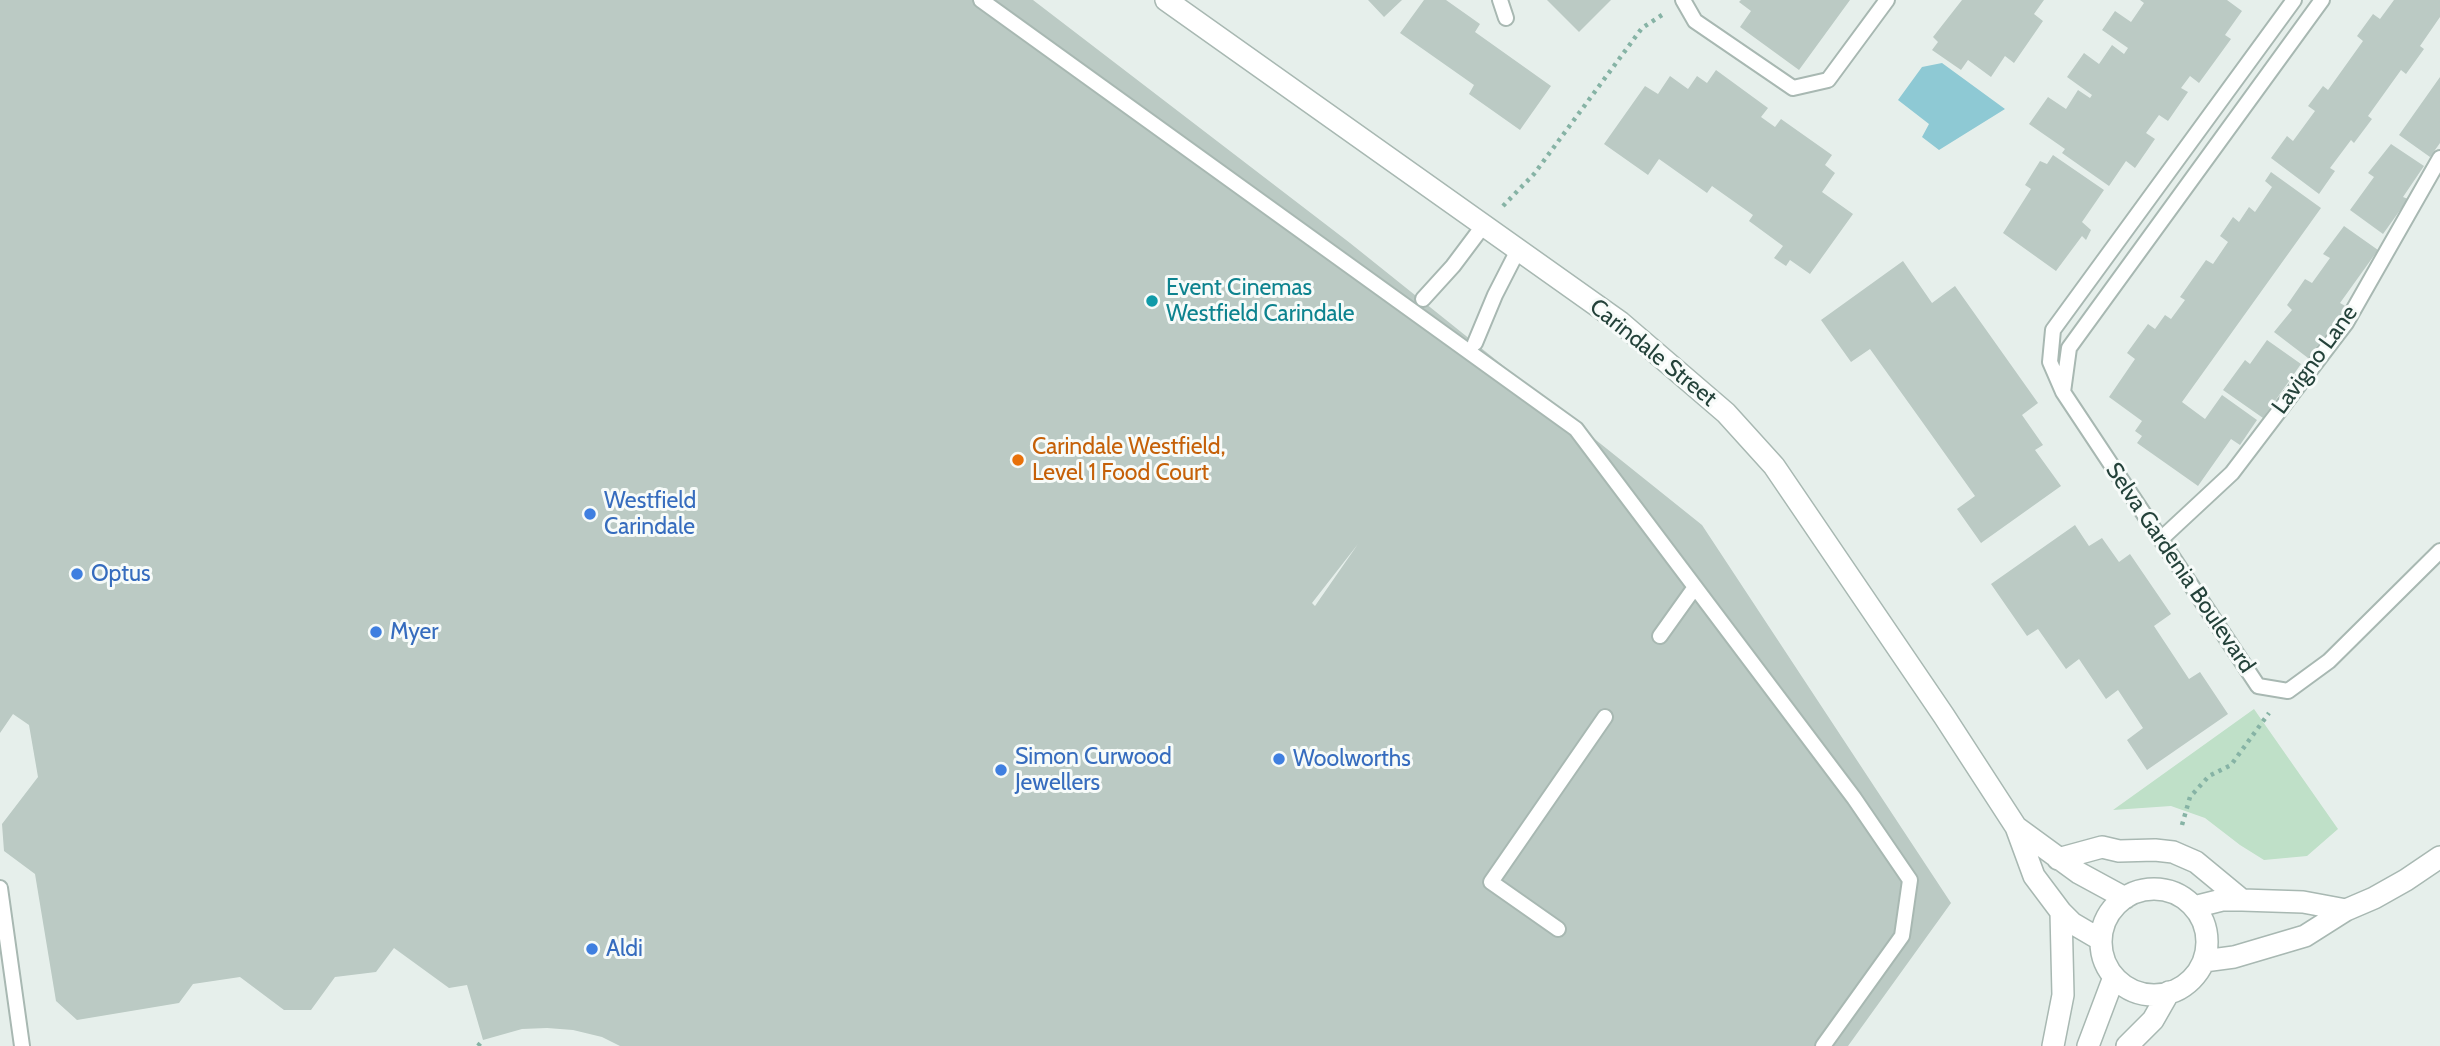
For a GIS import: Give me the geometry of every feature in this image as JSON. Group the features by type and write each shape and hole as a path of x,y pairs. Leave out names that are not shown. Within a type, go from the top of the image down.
{"street":[{"name":"Carindale Street","path":"1166,0 1620,322 1726,413 1774,466 2016,827 2034,876 2072,923 2101,940"},
{"name":"Carindale Street","path":"2016,827 2058,859 2125,898"},
{"path":"2058,859 2102,847 2119,851 2173,852 2196,862 2242,900"},
{"path":"2204,961 2234,957 2305,936 2440,857"},
{"path":"2161,890 2183,897 2194,907 2202,919 2207,947 2204,961 2196,975 2184,985 2154,995 2139,993 2114,977 2107,966 2101,940 2105,923 2113,909 2125,898 2139,891 2161,890"},
{"path":"2194,907 2222,900 2242,900 2303,902 2346,910"},
{"path":"2053,1046 2063,995 2061,912"},
{"path":"2088,1046 2114,977"},
{"path":"2127,1046 2153,1020 2169,992"}],"lane":[{"path":"981,0 1576,429 1854,798 1910,880 1902,936 1823,1046"},
{"path":"1500,0 1506,18"},
{"path":"1683,1 1695,20 1793,88 1828,80 1886,0"},
{"name":"Selva Gardenia Boulevard","path":"2294,0 2053,330 2050,362 2063,392 2258,685 2288,691 2329,661 2440,551"},
{"path":"2063,392 2069,348 2322,0"},
{"name":"Lavigno Lane","path":"2161,540 2232,473 2346,323 2440,158"},
{"path":"1423,299 1453,266 1483,226"},
{"path":"1475,343 1518,250"},
{"path":"1660,636 1695,586"},
{"path":"1558,929 1491,882 1605,717"},
{"path":"0,888 22,1046"}],"path":[{"path":"1483,226 1534,174 1642,28 1683,1"},
{"path":"2182,825 2190,797 2209,776 2231,765 2269,714 2272,688"},
{"path":"478,1046 483,1040"}],"green space":[{"path":"2254,709 2338,829 2307,856 2264,860 2205,818 2171,806 2113,810"}],"water":[{"path":"1942,63 2005,109 1939,150 1922,137 1929,124 1898,100 1922,67"}],"building":[{"name":"Westfield Carindale","path":"0,0 1033,0 1350,243 1702,525 1951,903 1848,1046 620,1046 602,1037 573,1030 547,1028 522,1029 483,1040 467,985 449,988 394,948 376,972 335,977 311,1010 284,1010 240,977 193,984 179,1003 77,1020 56,1001 35,874 4,851 2,824 38,777 29,725 13,714 0,733","holes":["1358,544 1315,606 1312,603"]},
{"path":"1368,0 1402,0 1384,17"},
{"path":"1424,0 1446,0 1480,24 1475,32 1551,86 1520,130 1469,94 1474,85 1400,33"},
{"path":"1547,0 1611,0 1579,32"},
{"path":"1850,0 1799,70 1740,27 1751,11 1739,2"},
{"path":"1962,0 2044,0 2034,14 2043,21 2014,63 2005,56 1991,77 1968,60 1961,70 1932,50 1938,42 1933,37"},
{"path":"2140,0 2227,0 2242,11 2225,35 2231,39 2199,83 2190,76 2181,88 2188,92 2168,121 2159,115 2146,133 2155,139 2135,168 2126,161 2109,186 2062,153 2065,149 2029,124 2048,97 2066,109 2078,90 2090,98 2092,95 2067,77 2084,53 2099,64 2112,45 2124,54 2128,48 2102,30 2115,11 2131,22 2144,3"},
{"path":"2394,0 2440,0 2440,17 2420,46 2424,49 2406,74 2401,70 2368,116 2372,119 2354,143 2351,140 2330,168 2335,171 2319,194 2271,158 2287,136 2293,141 2315,111 2308,106 2323,86 2328,90 2363,41 2357,36 2373,14 2380,19"},
{"path":"1716,70 1768,108 1761,117 1775,127 1781,119 1832,155 1825,165 1835,173 1822,192 1853,214 1810,274 1790,260 1786,266 1774,258 1783,246 1749,221 1753,215 1712,186 1707,193 1659,159 1648,175 1604,144 1645,86 1658,94 1670,76 1688,89 1697,76 1707,83"},
{"path":"2440,77 2440,143 2430,157 2399,135"},
{"path":"2391,144 2424,166 2403,197 2408,199 2383,234 2350,210 2374,177 2368,173"},
{"path":"2053,155 2104,190 2082,222 2091,230 2086,240 2082,236 2056,271 2003,233 2031,189 2025,185 2040,161 2047,164"},
{"path":"2271,172 2321,208 2182,402 2205,419 2222,395 2257,420 2240,445 2231,439 2198,486 2137,443 2142,436 2135,431 2142,421 2109,397 2135,359 2127,353 2148,324 2155,329 2165,315 2171,319 2185,300 2180,297 2206,260 2213,264 2228,242 2220,236 2233,217 2239,222 2249,207 2255,212 2272,187 2265,181"},
{"path":"2344,226 2378,250 2340,303 2347,307 2308,358 2274,332 2292,310 2287,305 2305,279 2312,283 2330,258 2323,254"},
{"path":"1903,261 1932,303 1955,286 2038,403 2022,415 2043,445 2035,450 2061,486 1981,543 1957,509 1975,496 1870,349 1851,362 1821,320"},
{"path":"2267,340 2301,364 2263,418 2223,390 2245,360 2250,364"},
{"path":"2075,525 2089,546 2102,538 2119,562 2130,554 2171,614 2154,626 2189,679 2200,672 2228,714 2147,770 2127,740 2143,728 2118,690 2106,699 2079,659 2066,669 2038,629 2027,636 1991,584"}],"place":[{"name":"Event Cinemas Westfield Carindale","path":"1152,301"},
{"name":"Carindale Westfield, Level 1 Food Court","path":"1018,460"},
{"name":"Westfield Carindale","path":"590,514"},
{"name":"Optus","path":"77,574"},
{"name":"Myer","path":"376,632"},
{"name":"Woolworths","path":"1279,759"},
{"name":"Simon Curwood Jewellers","path":"1001,770"},
{"name":"Aldi","path":"592,949"}]}
